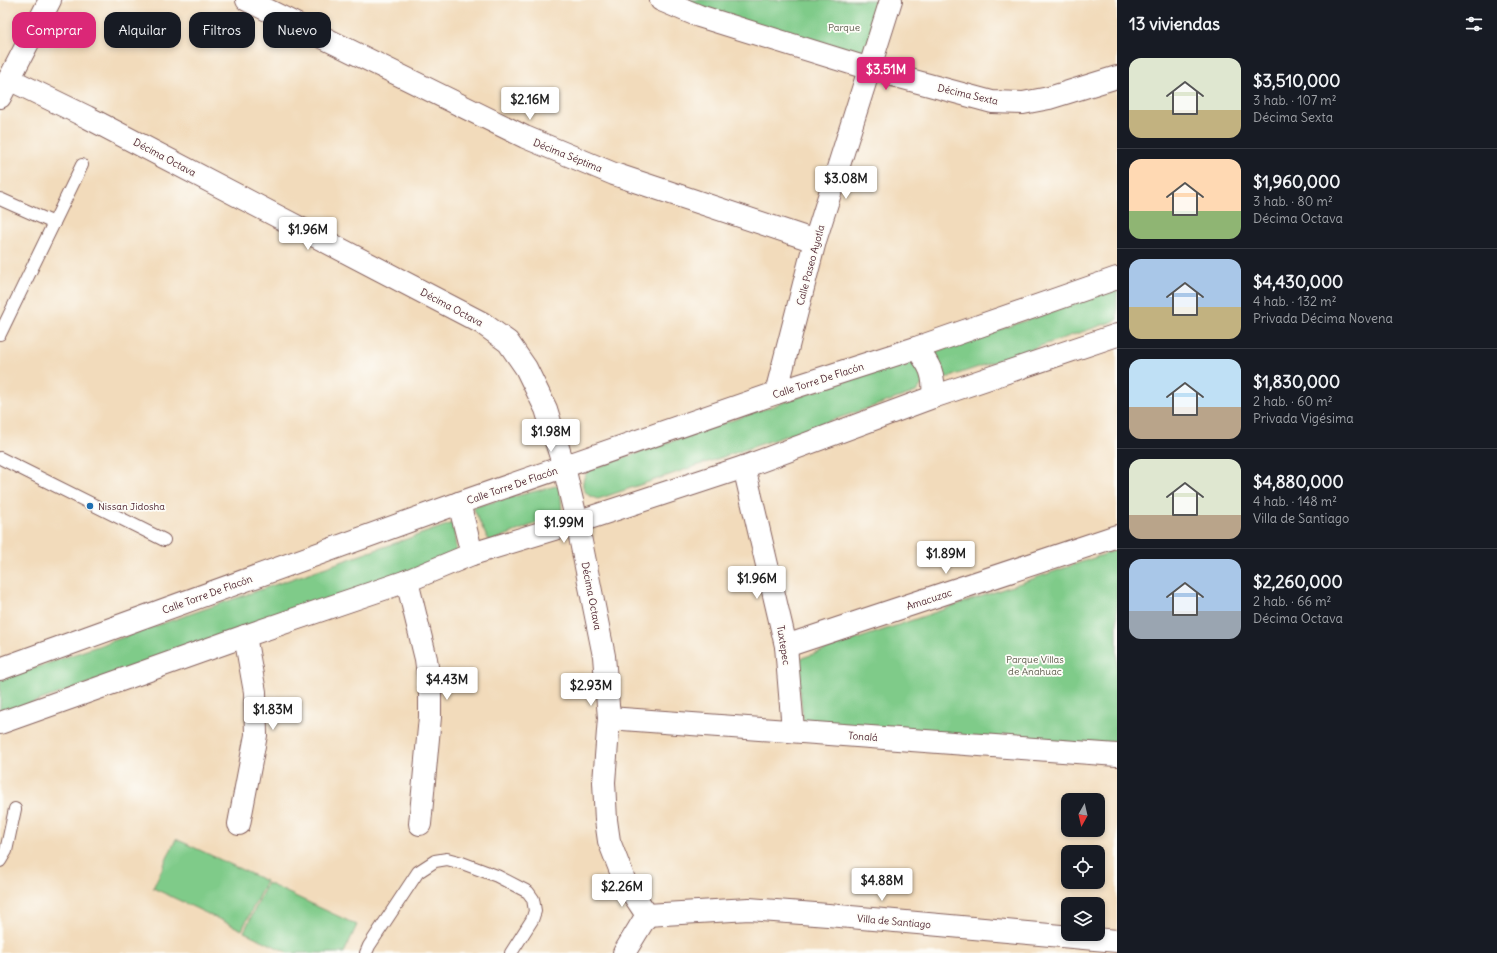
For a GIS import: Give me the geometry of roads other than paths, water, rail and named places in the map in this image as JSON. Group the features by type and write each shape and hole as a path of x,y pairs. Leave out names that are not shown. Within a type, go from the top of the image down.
{"main road":[{"path":"4,88 50,0"},
{"name":"Décima Séptima","path":"246,0 525,138 614,174 815,241"},
{"name":"Décima Sexta","path":"661,0 699,16 870,69 992,102 1023,103 1049,98 1117,77"},
{"name":"Calle Paseo Ayotla","path":"776,393 815,241 891,0"},
{"name":"Décima Octava","path":"4,88 87,117 482,322 508,342 526,368 546,409 564,467 577,522 604,656 609,718 604,782 606,820 609,841 625,882 647,915"},
{"name":"Calle Torre De Flacón","path":"0,669 459,503 776,393 916,348 1117,278"},
{"path":"0,723 245,636 407,581 472,554 577,522 744,467 933,397 1117,336"},
{"path":"916,348 925,359 933,373 935,383 933,397"},
{"name":"Tuxtepec","path":"744,467 786,646 793,730"},
{"path":"459,503 472,554"},
{"name":"Amacuzac","path":"786,646 1117,536"},
{"path":"407,581 426,659 430,690 430,717 420,824"},
{"path":"239,824 256,735 256,692 245,636"},
{"name":"Tonalá","path":"609,718 793,730 1117,755"},
{"name":"Villa de Santiago","path":"647,915 749,909 828,914 1117,941"},
{"path":"624,953 647,915"}],"lane":[{"path":"0,334 82,165"},
{"path":"0,199 54,223"},
{"path":"0,458 164,540"},
{"path":"0,861 6,851 15,809"},
{"path":"366,953 369,946 418,872 434,861 446,859 462,863 497,876 528,892 533,899 535,911 534,916 511,953"}],"place":[{"name":"Nissan Jidosha","path":"90,506"}],"park label":[{"name":"Parque","path":"844,27"},
{"name":"Parque Villas de Anahuac","path":"1035,664"}]}
